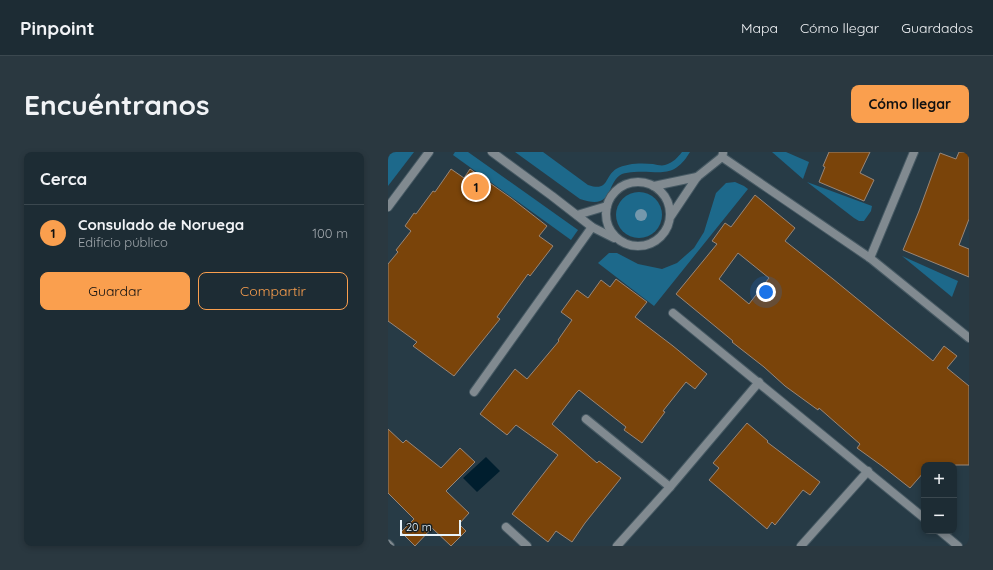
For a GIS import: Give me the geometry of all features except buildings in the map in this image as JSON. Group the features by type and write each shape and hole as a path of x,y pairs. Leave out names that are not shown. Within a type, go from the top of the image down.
{"street":[{"path":"388,207 429,152"},
{"path":"492,152 592,227 626,244 636,247 646,246 656,242 664,235 669,226 671,216 670,207 667,199 661,191 654,186 640,182 625,185 617,190 611,197 607,206 606,215 611,232 617,239"},
{"path":"870,258 914,152"},
{"path":"671,216 697,177 723,154 870,258 969,338"},
{"path":"654,186 697,177"},
{"path":"577,215 607,206"},
{"path":"474,392 592,227"},
{"path":"673,313 921,515"},
{"path":"617,546 670,487 759,382"},
{"path":"586,419 670,487"},
{"path":"801,546 868,471"},
{"path":"506,527 527,546"},
{"path":"944,534 958,546"}],"shaded area":[{"path":"388,152 414,152 388,186"},
{"path":"455,152 468,152 578,230 571,240 453,155"},
{"path":"515,152 543,152 588,185 600,187 605,183 612,172 620,167 639,164 664,165 673,161 682,152 690,152 678,167 672,170 665,172 632,172 622,174 613,183 604,199 591,202 580,199"},
{"path":"772,152 786,152 809,162 803,179"},
{"path":"735,182 748,189 654,306 598,263 609,253 617,253 638,264 662,269 677,263 694,248 704,232 716,193 726,183"},
{"path":"807,182 872,206 871,211 864,221 859,221"},
{"path":"635,192 643,192 652,196 658,202 662,215 658,228 652,234 643,238 635,238 626,234 620,228 616,219 616,211 620,202 626,196"},
{"path":"902,256 958,281 952,297"},
{"path":"486,457 500,471 477,492 463,478"}],"place":[{"name":"Consulado de Noruega","path":"476,187"}]}
